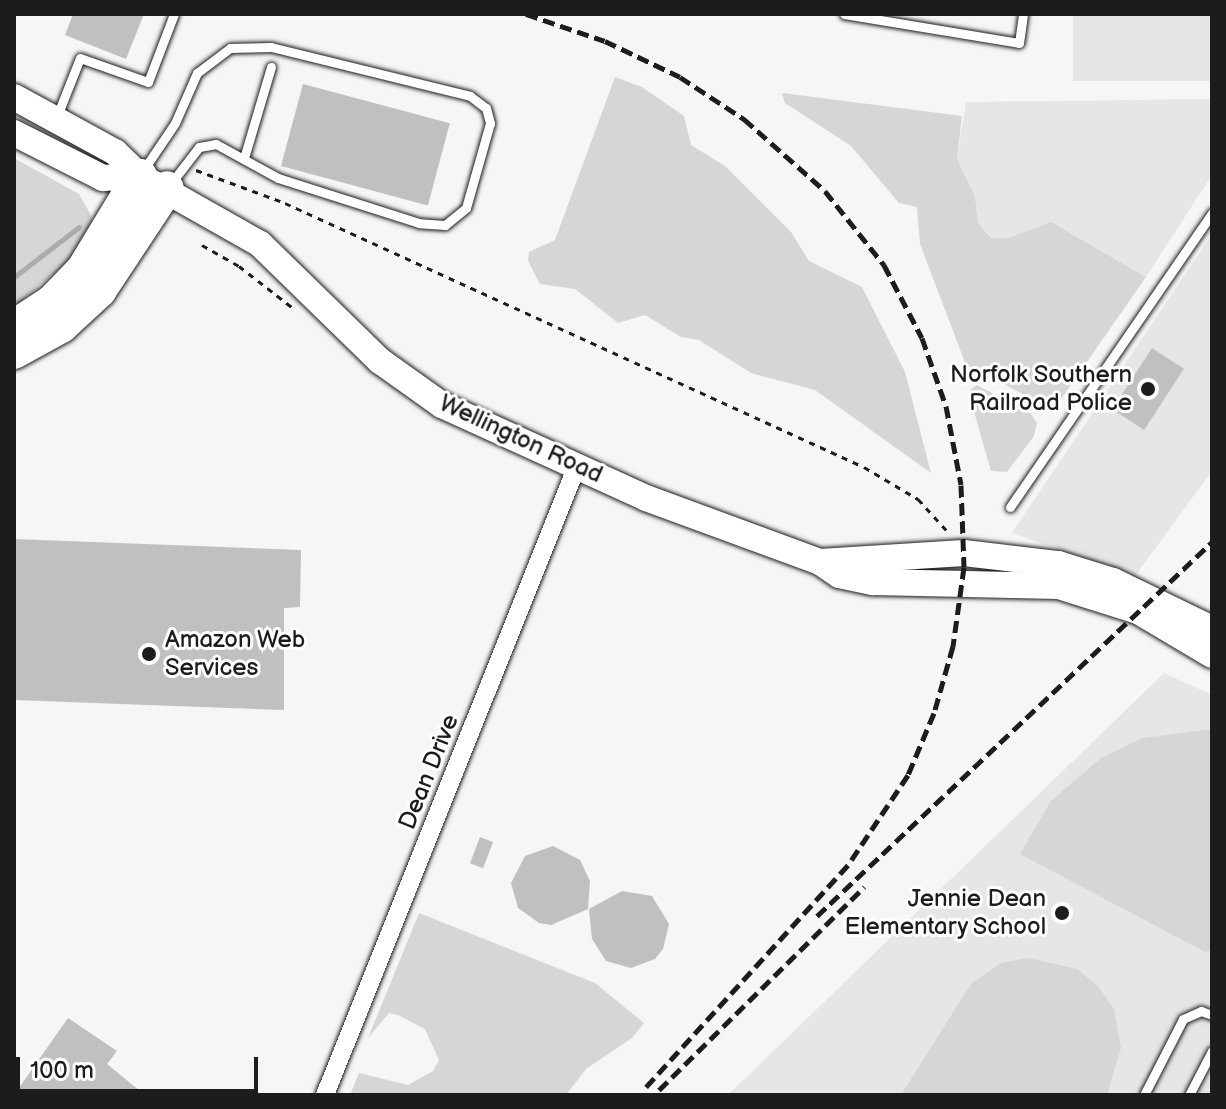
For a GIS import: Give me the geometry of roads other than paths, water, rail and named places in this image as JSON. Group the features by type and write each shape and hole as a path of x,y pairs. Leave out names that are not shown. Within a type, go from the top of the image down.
{"highway":[{"path":"14,327 52,302 164,177"},
{"path":"14,352 61,326 99,291 164,177"}],"main road":[{"name":"Wellington Road","path":"14,97 164,177 260,244 331,309 380,361 442,405 748,538 820,562 839,575 873,582 1059,586 1138,611 1212,655"},
{"path":"14,133 103,178 164,177"},
{"name":"Wellington Road","path":"820,562 964,553 1058,564 1113,581 1212,629"}],"street":[{"name":"Dean Drive","path":"325,1095 577,466"}],"lane":[{"path":"55,119 80,58 148,82 174,14"},
{"path":"844,14 1019,43 1023,14"},
{"path":"271,47 470,96 486,108 490,123 466,208 445,225 419,223 278,178 244,158 207,143 164,177 175,123 197,73 230,48 271,47"},
{"path":"244,158 271,67"},
{"path":"1010,507 1212,213"},
{"path":"1144,1095 1183,1019 1201,1011 1212,1015"},
{"path":"1189,1095 1212,1051"}],"waterway":[{"path":"14,277 79,227"}],"railway":[{"path":"526,14 605,41 680,77 744,119 825,191 884,265 922,338 946,406 961,485 964,567 953,646 934,713 908,775 848,865 646,1087"},
{"path":"817,916 1212,542"},
{"path":"659,1090 864,887"}],"place":[{"name":"Norfolk Southern Railroad Police","path":"1148,389"},
{"name":"Amazon Web Services","path":"149,654"},
{"name":"Jennie Dean Elementary School","path":"1062,913"}]}
